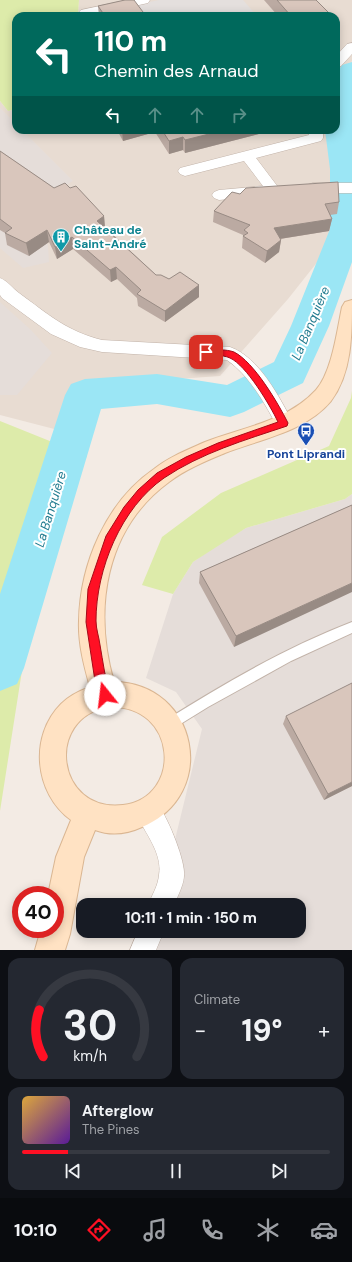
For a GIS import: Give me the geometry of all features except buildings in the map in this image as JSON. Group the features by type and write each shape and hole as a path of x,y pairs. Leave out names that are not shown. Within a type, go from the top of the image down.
{"street":[{"path":"93,12 144,0"},
{"path":"340,59 352,47"},
{"path":"185,171 316,138 316,134"},
{"path":"247,155 286,190"},
{"path":"219,195 324,187 352,188"},
{"path":"0,284 8,294 57,330 80,341 102,346 230,354 242,361 279,414"},
{"path":"105,695 101,681 91,622 93,589 110,536 127,510 141,493 160,476 189,459 221,445 279,414 312,406 324,397 332,385 352,307"},
{"path":"124,694 143,699 158,710 170,724 177,742 178,762 173,781 163,798 147,811 129,819 115,821 101,820 87,815 74,807 63,794 56,780 53,764 54,749 58,733 66,720 78,708 91,700 105,695 124,694"},
{"path":"147,811 168,852 172,873 163,898"},
{"path":"50,950 55,934 70,857 87,815"},
{"path":"143,950 148,938"}],"lane":[{"path":"170,724 204,703 287,657 352,627"}],"shaded area":[{"path":"79,0 352,0 352,61 340,79 340,12 78,12"},
{"path":"159,0 243,0 254,12 135,12 131,6"},
{"path":"0,101 8,111 12,110 12,134 331,134 333,153 334,241 288,299 220,376 79,386 62,431 0,415"},
{"path":"0,108 12,120 12,134 26,134 73,181 50,195 43,232 48,246 49,262 23,268 0,248"},
{"path":"0,302 31,330 52,353 17,395 0,395"},
{"path":"352,494 352,950 148,950 151,938 306,938 306,898 161,898 202,729 176,692 146,678 173,594 193,562 246,528 345,499"}],"green space":[{"path":"0,0 79,0 78,12 12,12 12,110 8,111 0,101"},
{"path":"352,391 352,494 345,499 246,528 193,562 173,594 142,585 162,537 221,493 329,446 351,398"},
{"path":"0,421 87,456 44,530 0,811"}],"waterway":[{"name":"La Banquière","path":"340,92 352,71"},
{"name":"La Banquière","path":"0,668 85,395 157,389 230,401 289,372 310,326 347,229 346,169 340,129"}],"place":[{"name":"Château de Saint-André","path":"61,252"},
{"name":"Pont Liprandi","path":"306,446"}],"route":[{"path":"105,695 95,650 91,622 93,589 110,536 127,510 141,493 160,476 189,459 221,445 284,423 274,404 242,361 230,354 206,352"}]}
